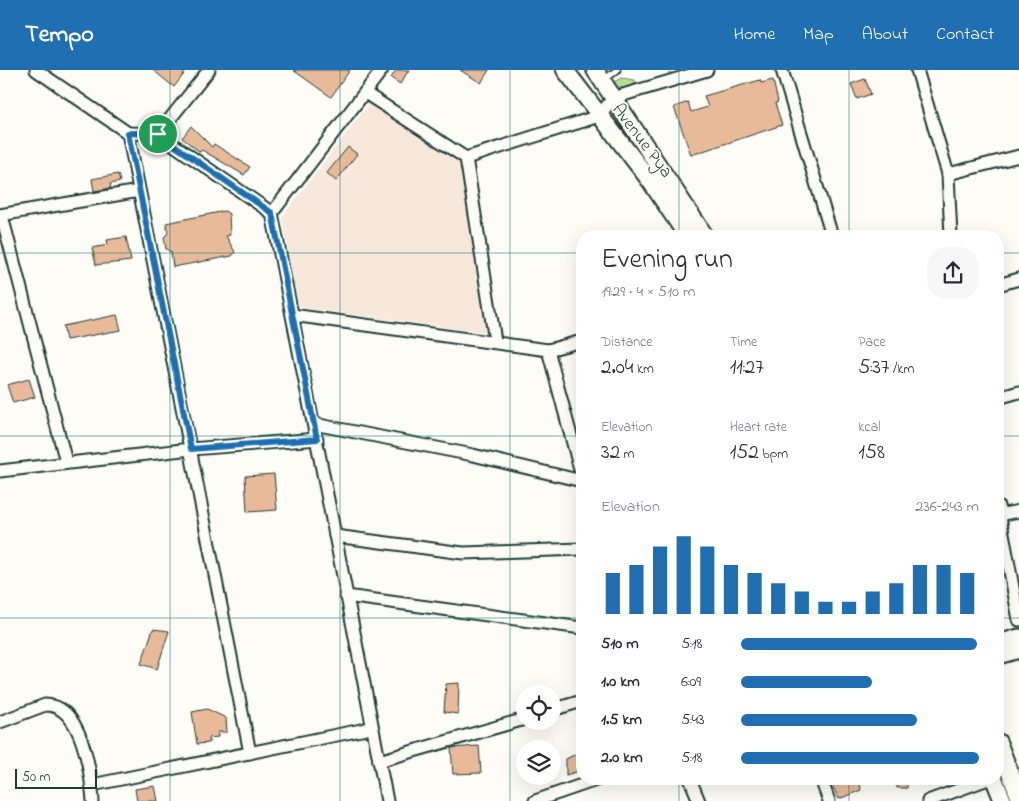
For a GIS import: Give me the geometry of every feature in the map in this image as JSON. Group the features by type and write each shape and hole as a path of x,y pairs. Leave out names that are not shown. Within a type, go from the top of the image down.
{"main road":[{"name":"Avenue Pya","path":"565,70 651,182 683,230"},
{"name":"Avenue Pya","path":"607,73 613,98 700,230"}],"street":[{"path":"36,70 49,73 128,133 158,134 272,213 387,801"},
{"path":"158,134 209,70"},
{"path":"272,213 382,70"},
{"path":"466,158 599,116 613,98 706,70"},
{"path":"782,70 830,230"},
{"path":"917,70 948,174 951,230"},
{"path":"365,93 466,158 495,341"},
{"path":"128,133 250,753"},
{"path":"948,174 1019,156"},
{"path":"66,462 1,216 139,191"},
{"path":"1004,283 1019,279"},
{"path":"292,315 495,341 548,350 576,343"},
{"path":"548,350 576,455"},
{"path":"1004,396 1019,392"},
{"path":"314,424 464,453 576,480"},
{"path":"0,471 191,449 317,439"},
{"path":"1004,511 1019,511"},
{"path":"335,536 463,553 576,549"},
{"path":"1004,542 1019,620"},
{"path":"346,596 576,627"},
{"path":"1004,641 1019,637"},
{"path":"1004,654 1019,650"},
{"path":"561,707 576,703"},
{"path":"0,722 45,705 60,707 66,712 82,743 92,785 93,801"},
{"path":"379,762 516,722"},
{"path":"92,785 372,728"},
{"path":"535,801 582,785"},
{"path":"692,785 699,801"},
{"path":"823,785 829,801"},
{"path":"928,801 1005,788"}],"shaded area":[{"path":"371,101 463,155 488,333 298,307 282,217"}],"green space":[{"path":"621,78 635,80 636,84 623,88 610,84"}],"building":[{"path":"153,70 187,70 174,87"},
{"path":"293,70 350,70 331,97"},
{"path":"396,70 409,70 400,84 391,78"},
{"path":"460,70 489,70 481,83"},
{"path":"865,79 871,94 857,99 851,84"},
{"path":"760,80 761,83 773,80 778,102 775,103 782,125 691,155 674,107 688,102 691,112 708,107 704,96"},
{"path":"191,126 212,147 214,144 250,167 244,175 202,150 200,152 182,138"},
{"path":"348,147 357,154 336,181 327,173"},
{"path":"118,174 120,182 110,184 111,188 94,191 92,179"},
{"path":"225,211 229,214 230,235 226,236 235,252 232,256 173,267 171,252 166,249 164,237 168,233 166,223"},
{"path":"126,237 131,261 96,265 92,248 108,245 107,240"},
{"path":"117,315 121,330 66,340 63,326"},
{"path":"29,379 35,397 13,403 7,385"},
{"path":"274,474 277,510 247,512 245,476"},
{"path":"153,629 169,631 157,669 141,664"},
{"path":"459,683 458,714 444,712 446,684"},
{"path":"207,709 226,718 227,732 218,732 218,737 209,738 209,743 197,744 192,712"},
{"path":"479,746 481,773 453,774 451,748"},
{"path":"576,754 576,772 566,775 566,759"},
{"path":"832,785 860,785 861,790 839,799"},
{"path":"897,785 907,785 907,788 897,788"},
{"path":"155,786 158,801 137,801 135,789"}],"route":[{"path":"128,133 158,134 272,213 317,439 191,449 128,133"}]}
